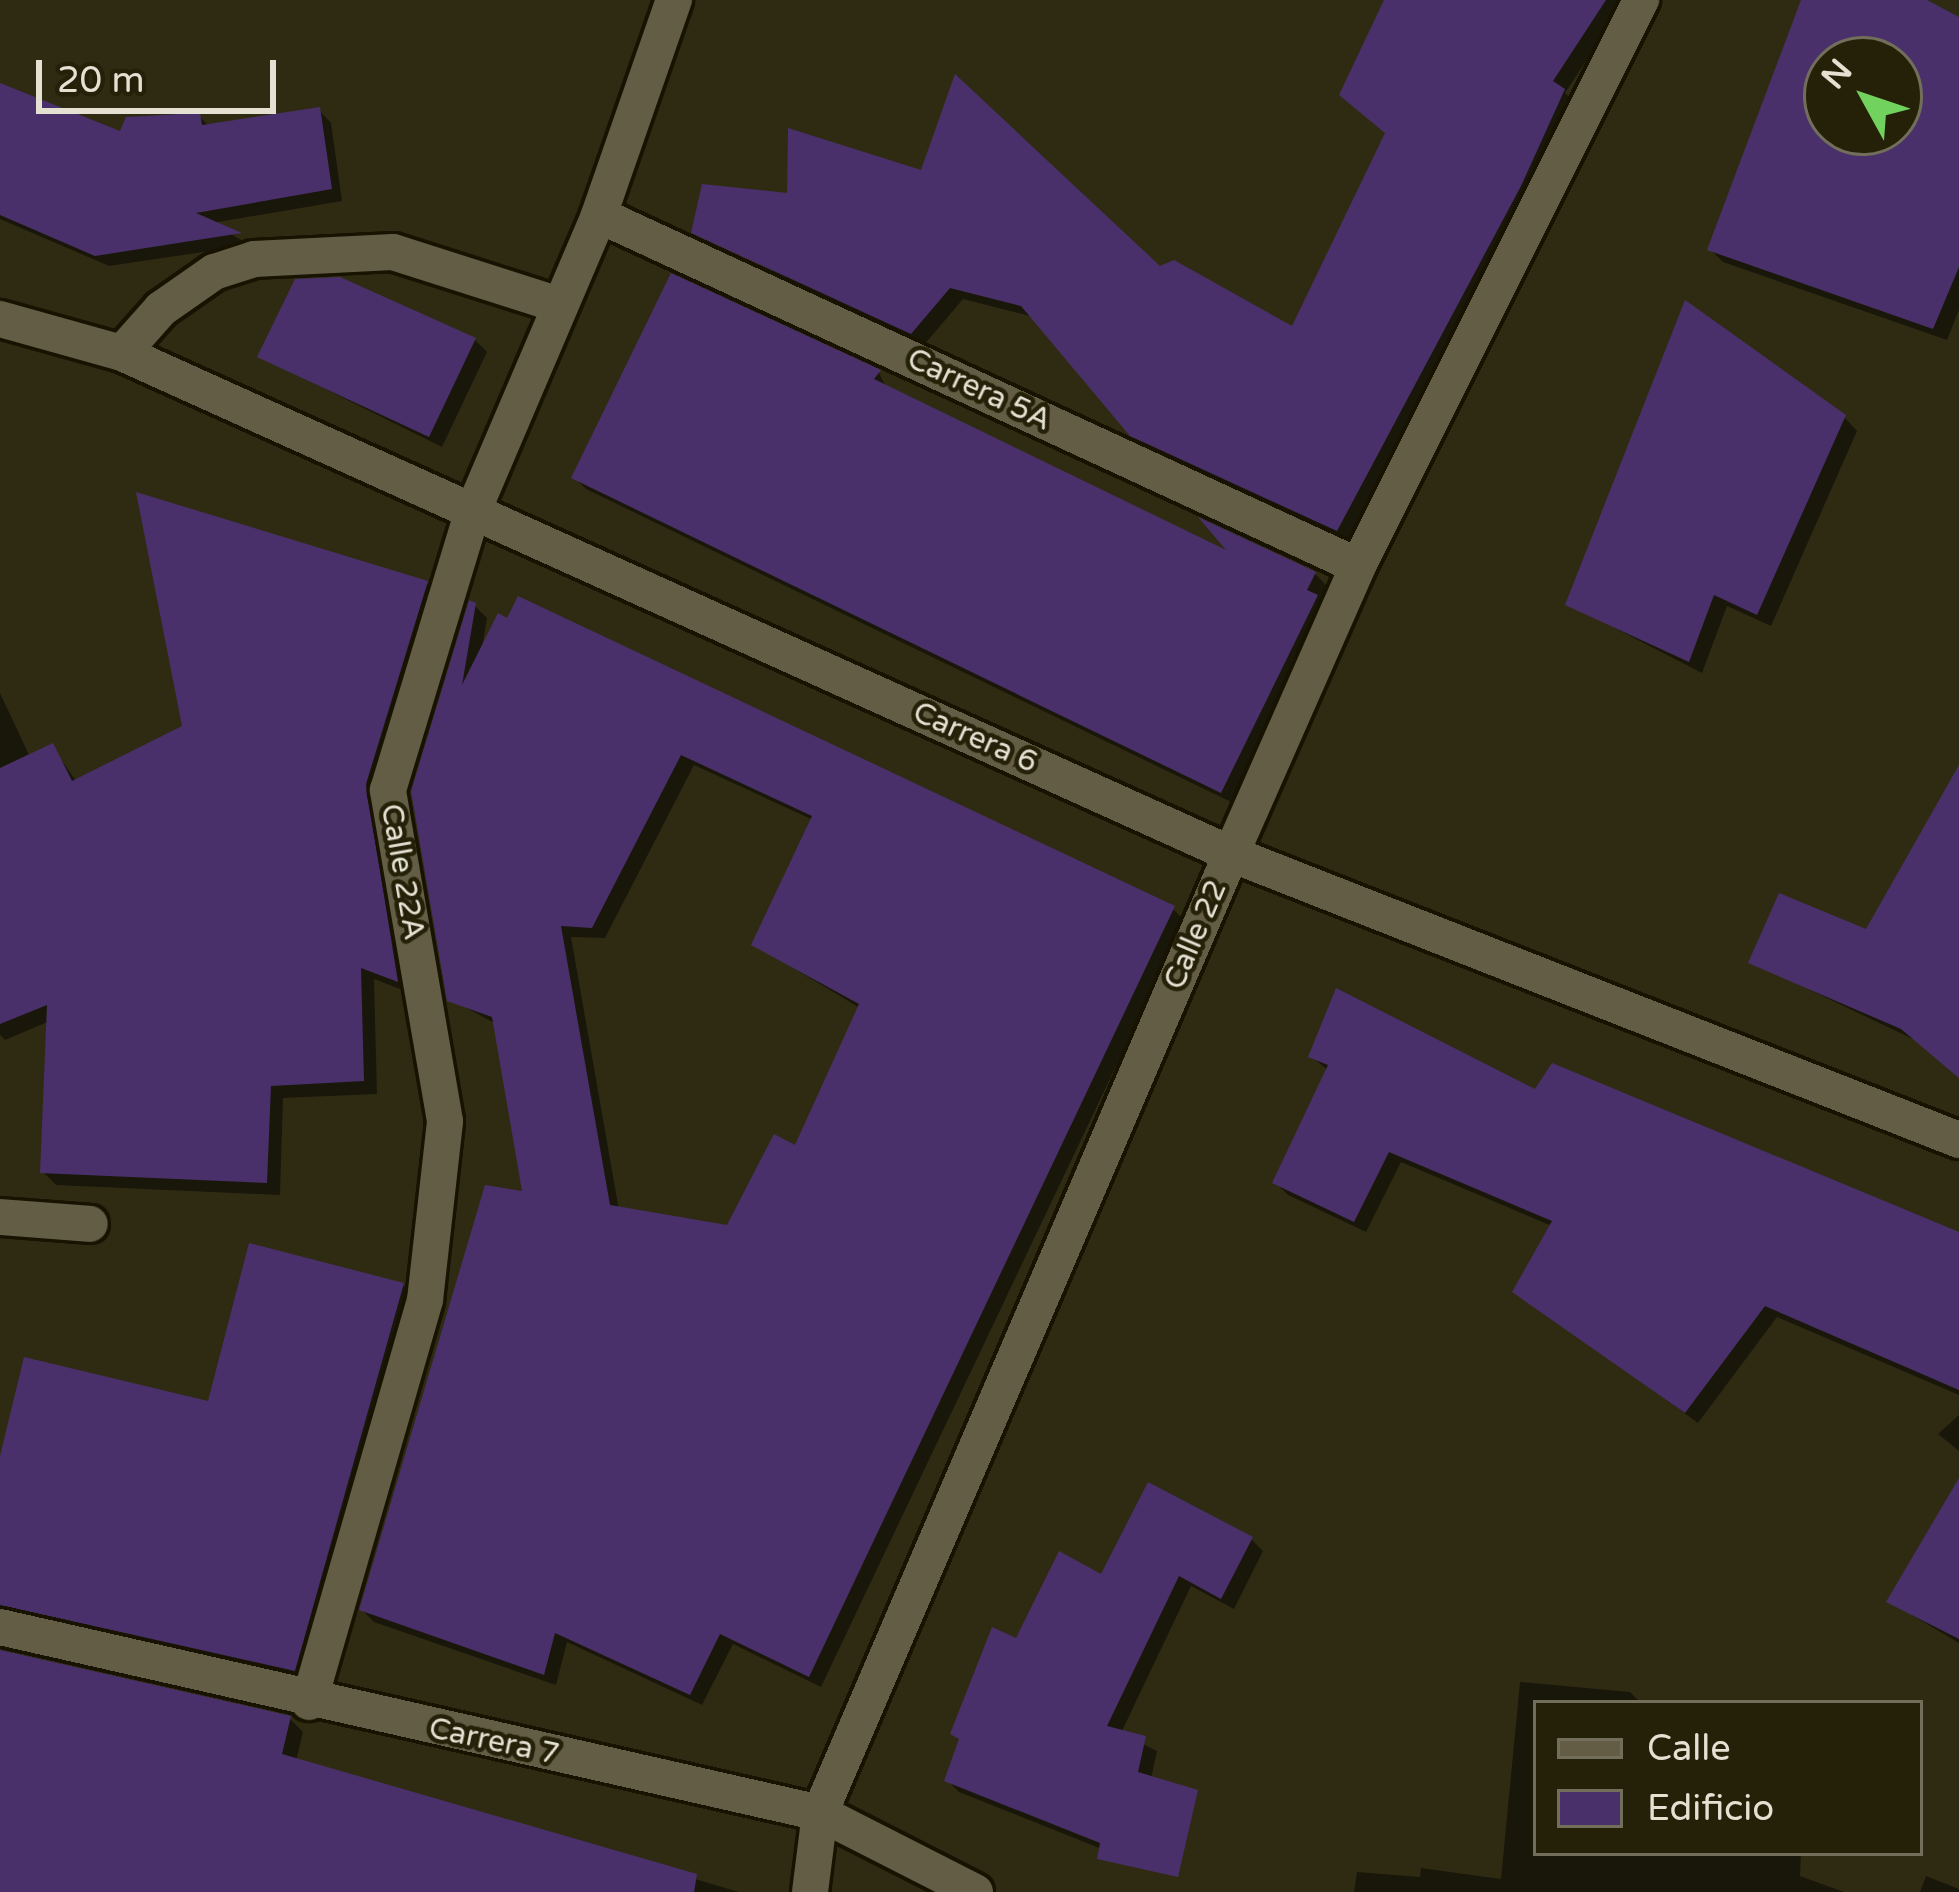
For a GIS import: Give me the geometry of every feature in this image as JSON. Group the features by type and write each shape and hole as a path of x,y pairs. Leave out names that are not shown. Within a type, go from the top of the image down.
{"street":[{"name":"Calle 22A","path":"309,1702 424,1300 445,1121 388,790 473,511 599,215 674,0"},
{"name":"Calle 22","path":"810,1892 820,1813 1231,854 1358,566 1641,0"},
{"name":"Carrera 5A","path":"599,215 1358,566"},
{"path":"122,353 160,309 214,272 254,260 392,252 560,305"},
{"name":"Carrera 6","path":"0,319 122,353 1231,854 1959,1140"},
{"path":"0,1217 90,1224"},
{"name":"Carrera 7","path":"0,1627 309,1702 820,1813 975,1892"}],"building":[{"path":"1384,0 1606,0 1553,81 1565,89 1521,186 1337,531 1130,436 1021,306 950,288 911,334 691,233 702,184 787,193 788,128 921,170 955,74 1160,266 1174,260 1292,326 1385,133 1339,95"},
{"path":"1801,0 1927,0 1959,17 1959,267 1933,329 1707,250"},
{"path":"0,83 120,131 126,117 200,113 202,125 320,107 332,189 196,213 242,233 95,256 0,215"},
{"path":"671,273 881,370 874,379 1226,550 1198,517 1316,572 1307,590 1318,595 1221,793 571,478"},
{"path":"340,277 476,338 429,437 257,357 295,279"},
{"path":"1685,300 1846,415 1757,615 1714,595 1689,662 1565,605"},
{"path":"136,492 428,581 366,784 398,982 361,968 364,1081 271,1086 267,1183 40,1173 47,1005 0,1024 0,768 53,743 72,781 182,726"},
{"path":"518,596 1175,906 809,1677 720,1634 690,1695 555,1633 544,1675 359,1610 485,1185 522,1191 492,1017 447,1001 411,791 469,600 476,603 462,685 498,613 507,618","holes":["681,755 812,816 751,945 859,1004 795,1145 774,1134 727,1225 610,1205 561,926 592,928"]},
{"path":"1959,765 1959,1078 1901,1029 1748,963 1779,893 1866,929"},
{"path":"1336,988 1535,1089 1552,1063 1959,1232 1959,1390 1765,1306 1685,1413 1512,1292 1552,1221 1389,1152 1354,1222 1272,1183 1328,1065 1308,1057"},
{"path":"249,1243 404,1283 295,1671 0,1605 0,1456 24,1357 208,1401"},
{"path":"1959,1478 1959,1639 1886,1602"},
{"path":"1148,1482 1253,1537 1221,1599 1179,1576 1107,1726 1146,1736 1138,1772 1198,1790 1178,1877 1097,1859 1100,1843 944,1781 959,1739 950,1734 992,1627 1016,1638 1059,1551 1101,1574"},
{"path":"0,1650 291,1716 282,1754 697,1874 694,1892 0,1892"}]}
